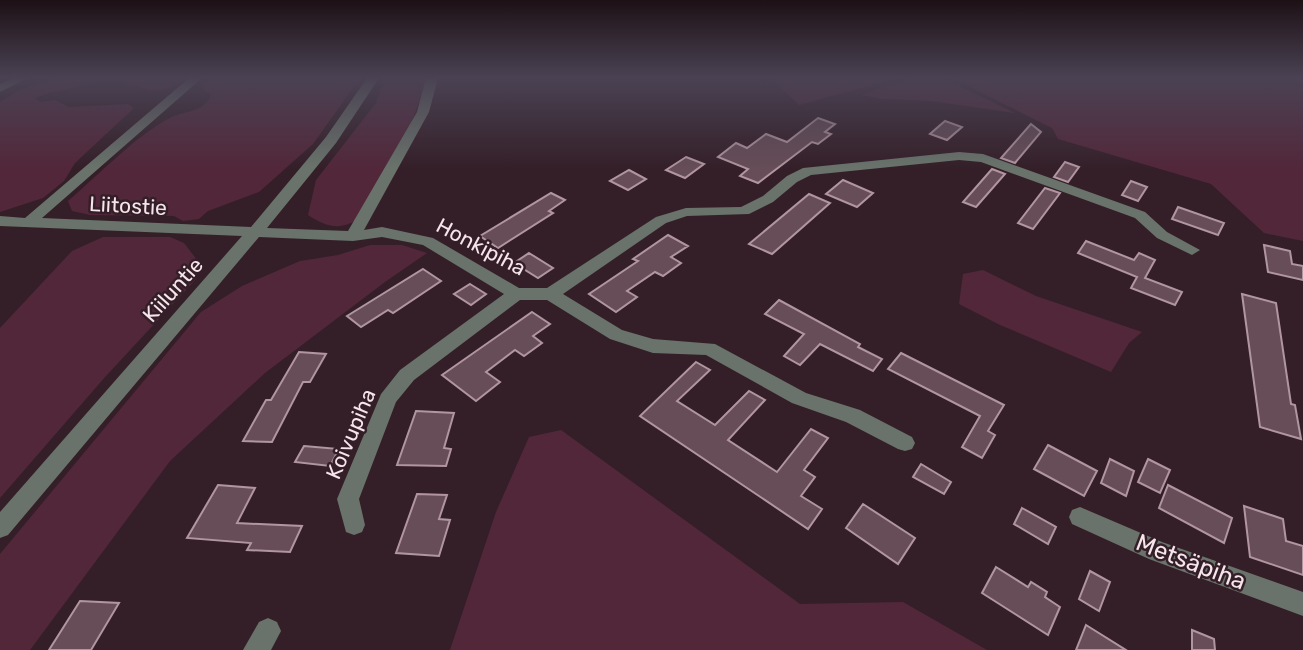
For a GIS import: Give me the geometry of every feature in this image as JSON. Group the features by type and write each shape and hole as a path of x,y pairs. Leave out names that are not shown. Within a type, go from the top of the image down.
{"street":[{"path":"29,222 161,108"},
{"name":"Kiiluntie","path":"0,528 254,233 331,139 352,108"},
{"path":"353,236 424,108"},
{"path":"905,443 853,416 799,398 709,349 653,346 616,335 550,294 583,275 661,220 686,212 744,211 768,200 792,179 808,171 959,156 983,158 1140,215 1162,234 1192,250"},
{"name":"Liitostie","path":"0,221 254,233"},
{"name":"Honkipiha","path":"254,233 353,236 382,232 428,241 516,294 550,294"},
{"name":"Koivupiha","path":"354,525 348,499 388,399 397,386 407,375 516,294"},
{"name":"Metsäpiha","path":"1080,517 1157,551 1303,604"}],"shaded area":[{"path":"0,108 134,108 75,163 64,181 43,198 0,212"},
{"path":"338,108 313,144 259,192 208,211 199,219 183,221 174,216 90,215 72,211 68,201 132,144 170,118 194,110"},
{"path":"372,108 417,108 410,126 357,220 332,226 308,215 316,180"},
{"path":"982,108 1005,108 1015,113"},
{"path":"1013,108 1303,108 1303,241 1264,233 1211,184 1058,139 1052,128"},
{"path":"103,237 170,237 184,243 197,260 196,279 105,377 0,498 0,328 72,251"},
{"path":"370,245 402,245 427,253 265,373 170,461 30,650 0,650 0,554 201,312 242,286 300,261 338,255"},
{"path":"983,270 1036,296 1142,332 1129,343 1111,372 1000,325 959,304 963,274"},
{"path":"561,430 800,604 903,602 987,650 450,650 496,512 529,437"}],"building":[{"path":"818,118 835,124 825,132 831,134 818,144 812,142 758,183 740,176 748,169 718,157 736,143 747,148 766,134 787,142"},
{"path":"945,121 962,127 947,140 930,134"},
{"path":"1031,124 1041,132 1015,163 1001,158"},
{"path":"686,157 704,164 685,178 666,170"},
{"path":"1065,162 1079,167 1068,182 1054,177"},
{"path":"992,169 1005,174 976,207 963,202"},
{"path":"629,170 646,179 628,190 610,181"},
{"path":"843,180 873,193 857,207 826,194"},
{"path":"1131,181 1147,187 1138,201 1122,195"},
{"path":"1045,188 1060,193 1033,229 1018,223"},
{"path":"551,193 565,200 549,211 553,213 498,248 480,236"},
{"path":"809,194 830,203 772,254 749,244"},
{"path":"1178,207 1224,223 1218,235 1172,219"},
{"path":"668,235 688,246 671,257 681,263 663,276 655,272 627,291 637,297 616,312 589,294 638,261 633,259"},
{"path":"1086,241 1134,260 1139,253 1155,260 1145,278 1182,292 1175,305 1131,288 1137,277 1078,253"},
{"path":"1264,245 1290,251 1292,264 1303,266 1303,280 1268,272"},
{"path":"529,253 553,268 538,278 514,263"},
{"path":"423,269 441,281 393,313 388,310 361,327 347,316"},
{"path":"470,284 486,294 471,305 454,294"},
{"path":"1242,294 1276,303 1291,404 1295,405 1301,439 1260,427"},
{"path":"779,300 882,359 873,371 820,344 800,365 784,356 804,334 765,314"},
{"path":"532,312 550,324 533,336 542,343 524,356 515,350 486,372 500,382 476,401 442,375"},
{"path":"299,352 326,354 310,382 303,382 272,442 243,441 266,400 271,400"},
{"path":"901,353 1004,405 988,431 995,435 982,458 962,447 980,416 888,369"},
{"path":"696,362 710,370 677,401 715,425 749,391 765,400 728,440 777,472 811,429 828,438 804,470 815,477 801,496 822,509 808,529 640,416"},
{"path":"416,411 454,413 444,448 451,449 446,466 397,465"},
{"path":"1048,445 1097,471 1084,496 1034,469"},
{"path":"304,446 339,449 330,466 295,462"},
{"path":"1110,459 1134,471 1126,496 1101,483"},
{"path":"1148,459 1170,470 1160,493 1138,482"},
{"path":"921,464 951,482 944,494 913,477"},
{"path":"218,485 255,488 237,523 302,526 290,552 247,550 251,543 187,538"},
{"path":"1168,485 1232,518 1224,543 1159,508"},
{"path":"417,494 447,495 439,519 450,520 439,556 396,553"},
{"path":"863,504 915,538 898,564 846,528"},
{"path":"1244,506 1283,519 1286,541 1303,546 1303,575 1250,557"},
{"path":"1022,508 1056,527 1048,544 1014,524"},
{"path":"996,567 1028,587 1031,582 1047,592 1045,597 1060,607 1048,635 982,593"},
{"path":"1090,571 1110,582 1099,611 1079,599"},
{"path":"80,601 119,603 91,650 49,650"},
{"path":"1086,625 1126,650 1076,650"},
{"path":"1192,630 1214,639 1215,650 1192,650"}]}
